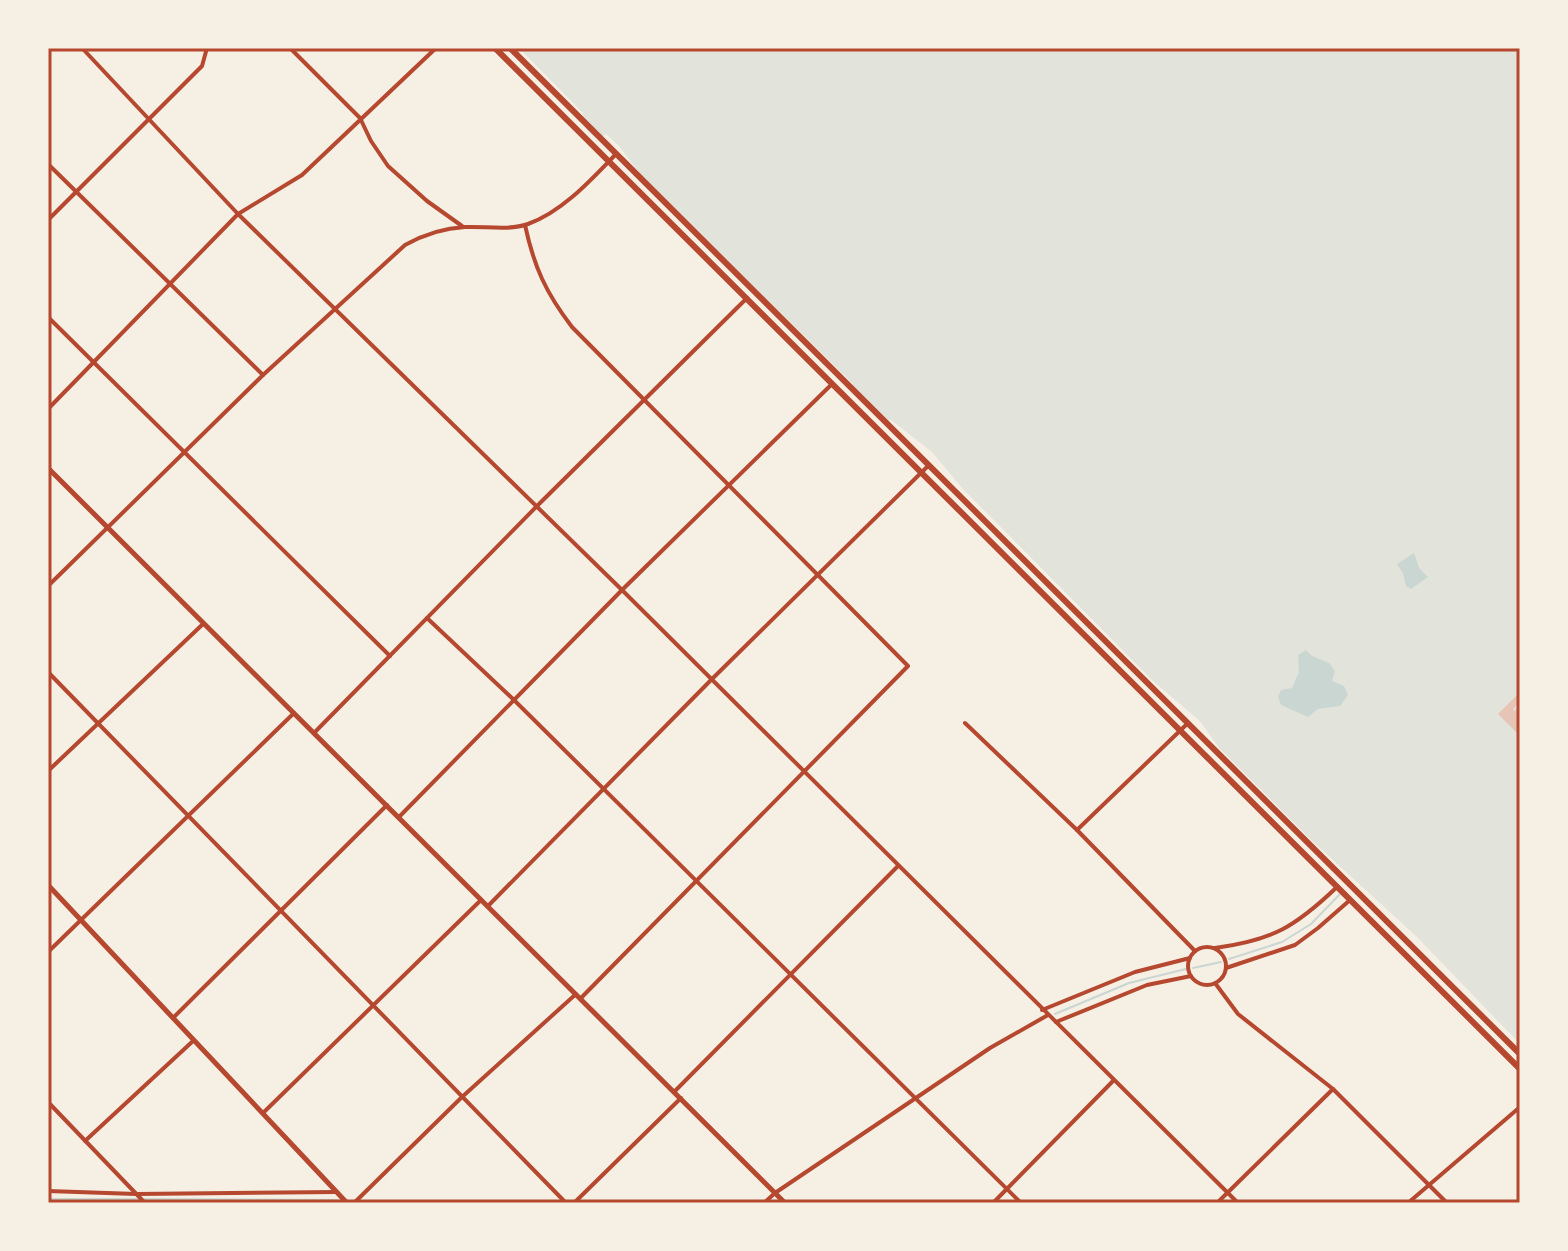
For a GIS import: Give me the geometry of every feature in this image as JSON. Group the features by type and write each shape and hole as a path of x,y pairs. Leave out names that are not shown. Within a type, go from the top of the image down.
{"main road":[{"path":"495,48 1520,1069"},
{"path":"510,48 1520,1054"},
{"path":"48,468 785,1203"},
{"path":"48,885 347,1203"}],"street":[{"path":"82,48 238,214 712,679 1238,1203"},
{"path":"48,220 202,66 207,48"},
{"path":"290,48 360,118 388,166 427,201 464,227"},
{"path":"48,409 238,214 302,175 436,48"},
{"path":"48,586 333,308 405,245 418,237 464,227 525,225 559,207 616,154"},
{"path":"48,164 263,375"},
{"path":"354,1203 462,1097 579,996 698,882 908,666 572,327 551,301 531,254 525,225"},
{"path":"314,734 642,400 747,298"},
{"path":"48,317 390,656"},
{"path":"399,817 622,590 832,384"},
{"path":"488,906 928,466"},
{"path":"427,618 514,700 1021,1203"},
{"path":"48,771 203,624"},
{"path":"48,672 566,1203"},
{"path":"48,952 294,713"},
{"path":"965,723 1077,830 1195,951"},
{"path":"1077,830 1187,724"},
{"path":"173,1019 387,805"},
{"path":"675,1091 898,866"},
{"path":"1215,948 1224,956 1226,968 1223,977 1215,983 1199,983 1191,976 1188,964 1195,951 1261,940 1282,931 1337,887"},
{"path":"263,1113 481,900"},
{"path":"1226,968 1295,945 1350,900"},
{"path":"1042,1010 1135,972 1190,958"},
{"path":"1056,1022 1147,985 1191,976"},
{"path":"1215,983 1238,1014 1333,1089 1447,1203"},
{"path":"764,1203 990,1048 1048,1015"},
{"path":"85,1141 193,1041"},
{"path":"993,1203 1113,1081"},
{"path":"1217,1203 1333,1089"},
{"path":"574,1203 681,1098"},
{"path":"48,1102 145,1203"},
{"path":"1408,1203 1520,1107"},
{"path":"48,1191 138,1196 337,1192"}],"shaded area":[{"path":"519,48 1520,48 1520,1044 1417,937 1309,838 1219,748 1200,721 1154,682 962,488 932,452 891,420 886,421 853,384 641,175 619,146 606,134 600,139 589,133 583,122 583,113"},
{"path":"1414,553 1419,568 1428,577 1411,589 1406,586 1397,564"},
{"path":"1306,650 1329,663 1335,671 1332,681 1344,686 1348,695 1340,706 1318,709 1308,717 1281,705 1278,697 1281,690 1292,688 1299,672 1298,655"}],"building":[{"path":"1520,692 1520,702 1513,709 1520,705 1520,736 1498,714"}],"waterway":[{"path":"1229,959 1282,942 1311,924 1341,893"},
{"path":"1193,968 1221,962"},
{"path":"1055,1014 1129,983 1186,969"},
{"path":"48,1199 139,1199"},
{"path":"145,1199 338,1200"}]}
